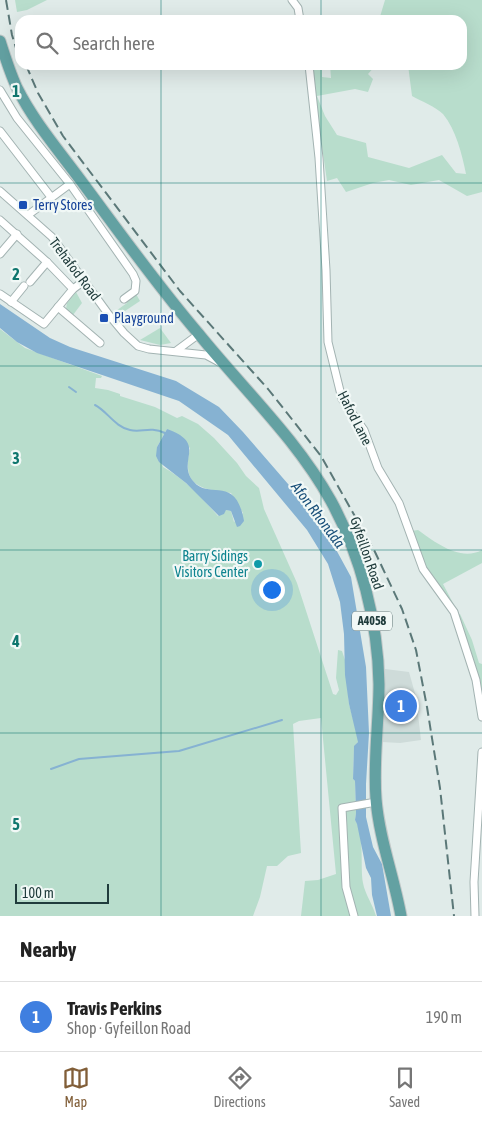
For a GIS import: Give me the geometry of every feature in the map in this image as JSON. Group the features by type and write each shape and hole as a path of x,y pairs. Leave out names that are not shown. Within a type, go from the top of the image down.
{"main road":[{"name":"A4058","path":"0,41 17,88 36,120 139,259 198,334"},
{"name":"Gyfeillon Road","path":"198,334 282,430 318,480 342,525 359,567 368,603 379,685 372,803 381,830 401,916"}],"street":[{"path":"292,0 298,8 299,15"},
{"name":"Hafod Lane","path":"310,70 319,158 326,270 328,342 342,399 364,430 378,468 400,503 423,569 454,612 476,680 482,717"},
{"path":"0,90 17,118 70,184 133,274 136,281 135,292 124,299"},
{"path":"0,131 51,197"},
{"path":"28,215 70,184"},
{"name":"Trehafod Road","path":"0,192 55,241 124,333 138,346 149,349 206,355 227,366"},
{"path":"0,220 47,262 73,289"},
{"path":"1,249 17,234"},
{"path":"11,302 47,262"},
{"path":"0,294 44,324 73,289 84,281"},
{"path":"58,307 100,343"},
{"path":"176,351 198,334"},
{"path":"475,916 474,882 482,752"},
{"path":"354,916 346,887 342,808 372,803"}],"shaded area":[{"path":"385,669 409,672 416,697 421,740 400,743 382,742"}],"green space":[{"path":"15,0 47,0 27,10 17,12"},
{"path":"385,0 482,0 482,192 467,196 439,180 411,185 389,180 346,192 337,178 327,181 311,70 322,70 322,77 331,78 330,70 372,70 368,74 373,79 368,92 355,89 317,96 325,116 337,135 366,143 368,157 409,168 442,155 456,173 466,174 463,158 452,127 443,114 412,96 409,70 467,70 467,15 380,15"},
{"path":"76,292 82,303 73,315 66,309 67,303"},
{"path":"136,294 140,301 116,317 113,313"},
{"path":"160,328 171,343 160,345 140,340"},
{"path":"0,329 25,348 102,376 101,378 96,378 95,388 120,394 120,396 155,407 177,418 182,416 198,424 214,438 246,476 259,488 264,509 297,583 333,694 336,695 339,690 336,678 338,650 342,651 345,660 349,704 358,737 358,742 354,747 355,820 360,833 363,883 376,916 301,916 305,881 318,880 336,874 321,718 299,721 293,724 301,853 288,856 277,866 267,866 260,897 253,916 0,916","holes":["167,429 190,448 189,475 193,481 203,488 231,493 243,513 234,522 231,511 226,510 218,516 186,483 163,467 157,447"]},
{"path":"418,530 440,545 457,552 465,554 482,550 482,563 443,584 454,605 452,607 428,574 411,531"},
{"path":"460,614 472,640 479,663 482,664 482,708 457,615"}],"water":[{"path":"0,304 50,338 70,347 176,381 219,407 321,522 351,577 366,667 369,733 366,817 373,847 382,864 391,916 377,916 372,895 371,878 366,868 355,820 354,746 358,742 349,704 345,675 344,634 340,602 328,564 307,530 228,435 179,401 37,353 17,342 0,328"},
{"path":"167,429 186,441 189,447 189,474 194,482 200,487 229,493 235,498 244,521 240,526 237,527 231,511 226,510 224,514 219,516 186,483 159,462 156,456 157,447"}],"waterway":[{"path":"69,387 76,392"},
{"path":"95,405 120,426 134,431 154,430 165,433"},
{"path":"51,769 79,759 179,751 282,720"}],"railway":[{"path":"6,0 15,45"},
{"path":"28,70 38,93 63,136 180,291 268,389 321,456 375,552 402,609 416,650 440,788 454,916"}],"place":[{"name":"Terry Stores","path":"23,205"},
{"name":"Playground","path":"104,318"},
{"name":"Barry Sidings Visitors Center","path":"258,564"},
{"name":"Travis Perkins","path":"401,706"}],"water label":[{"name":"Afon Rhondda","path":"318,515"}]}
